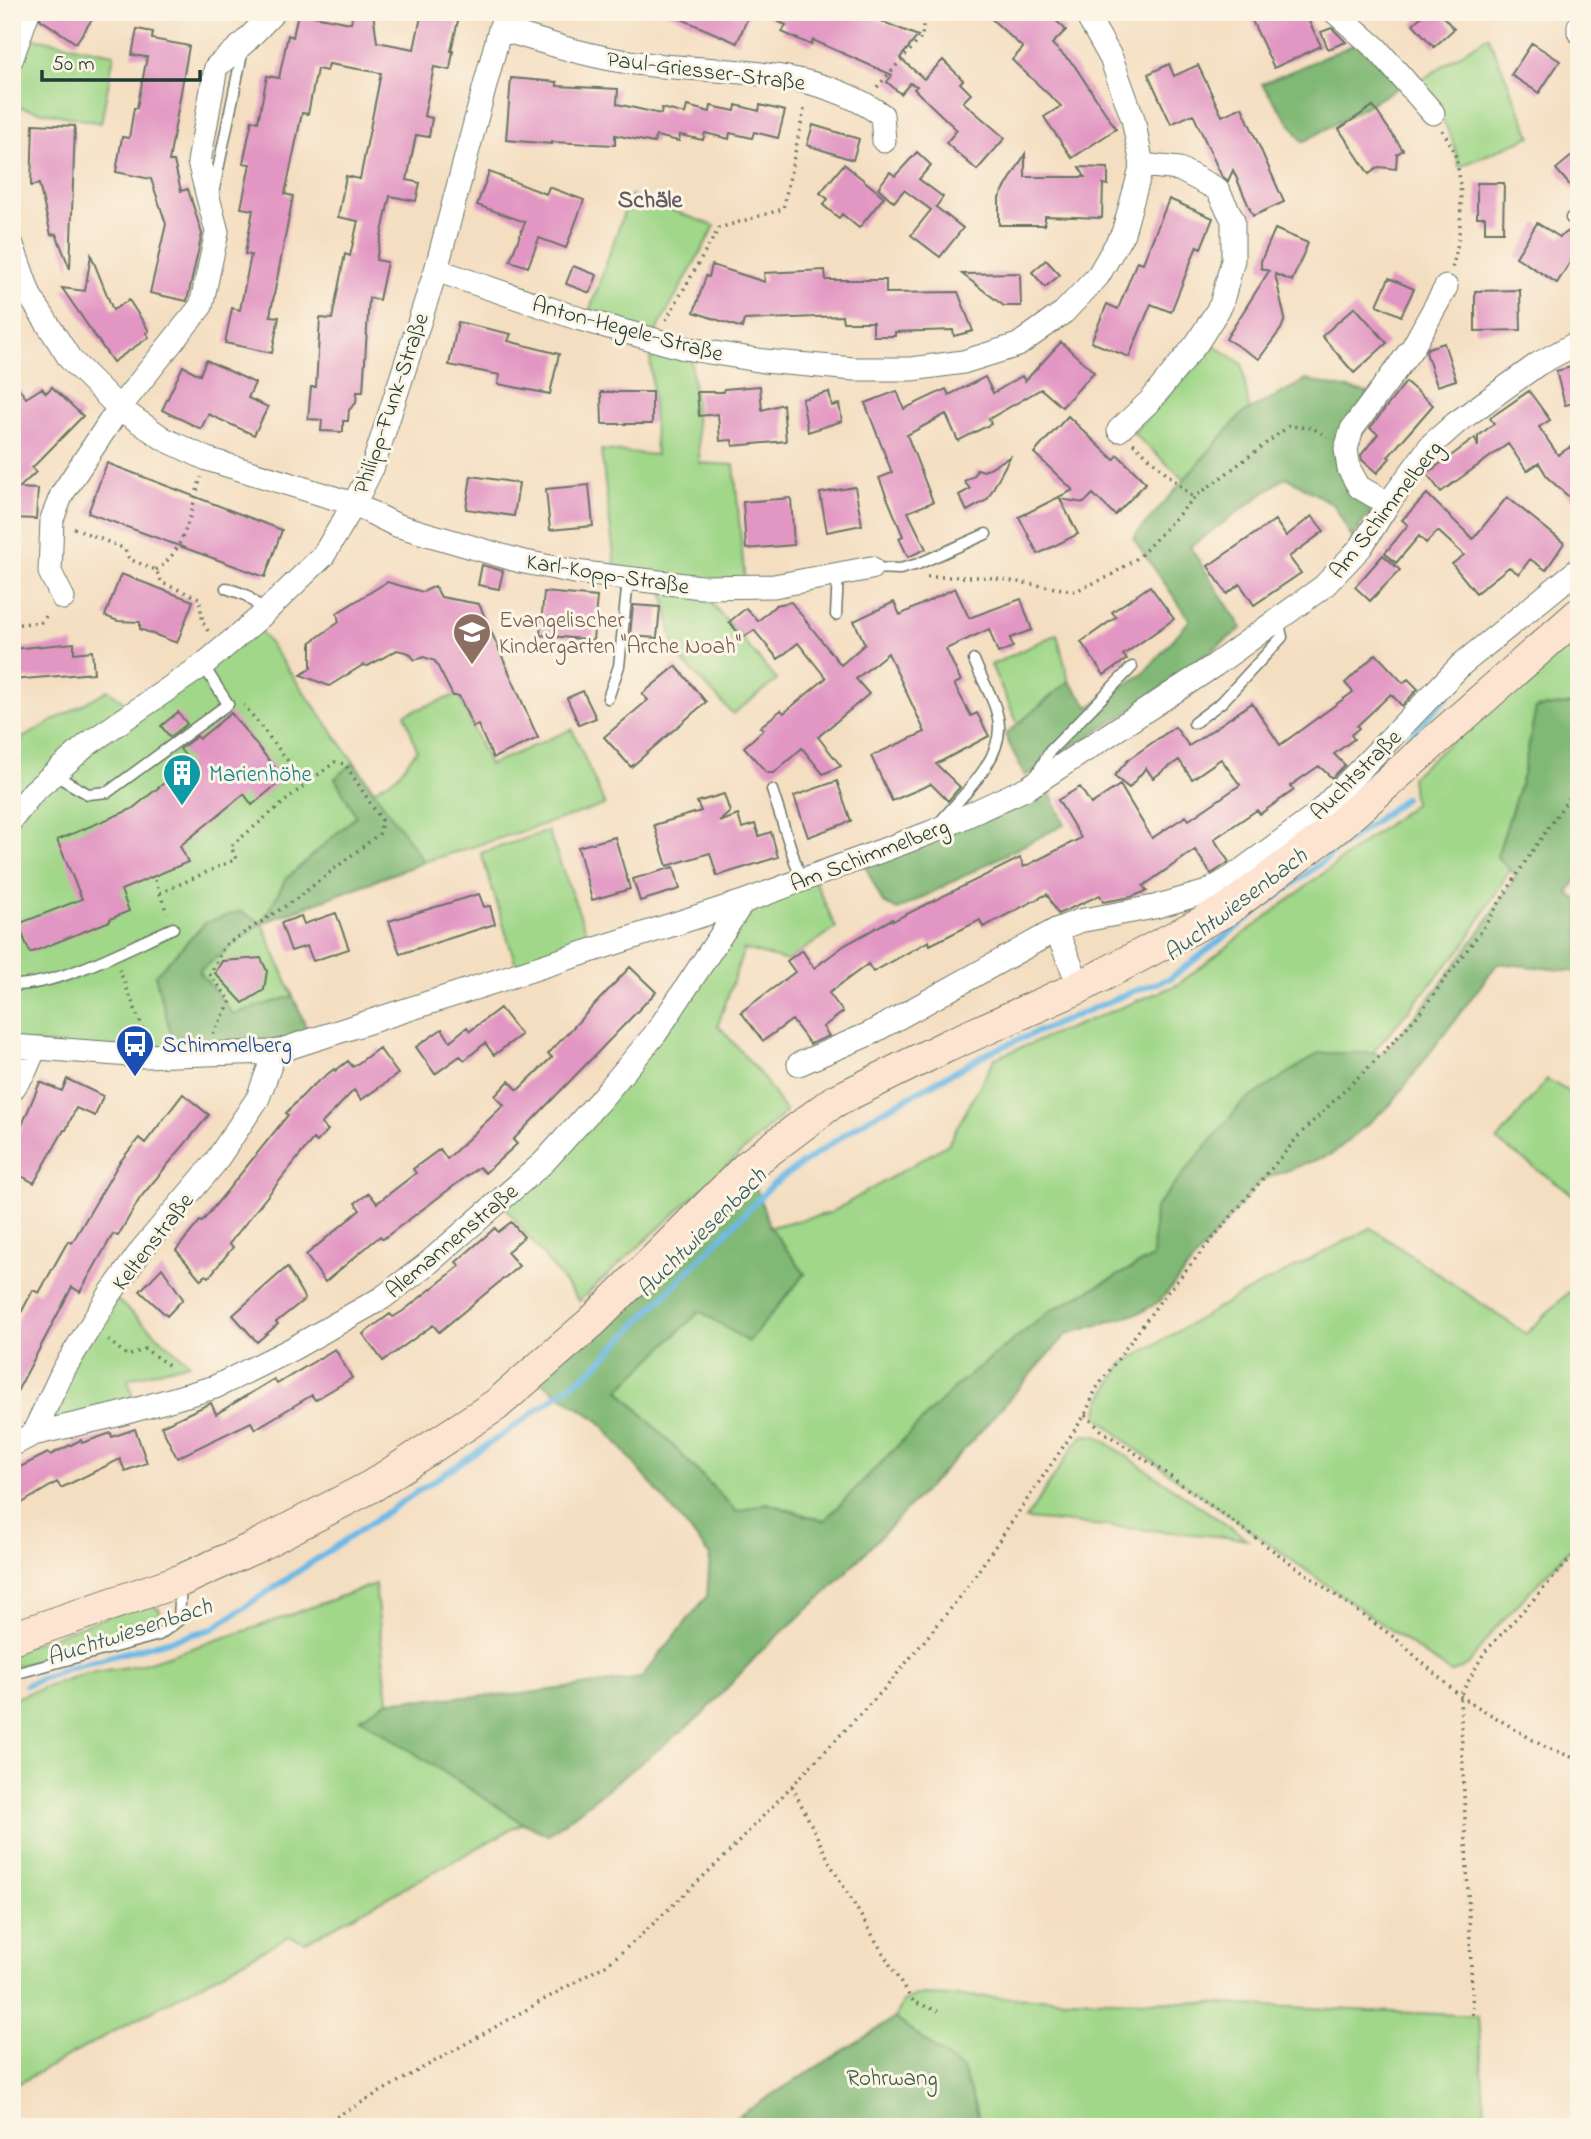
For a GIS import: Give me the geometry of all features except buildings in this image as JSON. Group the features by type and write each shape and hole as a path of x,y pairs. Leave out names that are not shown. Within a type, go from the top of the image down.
{"street":[{"path":"12,58 28,12"},
{"path":"63,598 50,572 52,519 62,494 120,408 201,306 217,232 199,162 216,67 274,12"},
{"name":"Anton-Hegele-Straße","path":"436,270 580,319 654,340 684,348 764,361 854,369 912,369 963,362 1018,345 1063,312 1098,276 1123,233 1142,164 1133,120 1111,58 1086,12"},
{"path":"1335,12 1377,48 1433,113"},
{"name":"Paul-Griesser-Straße","path":"503,21 596,56 630,62 785,77 841,90 882,115 884,141"},
{"name":"Philipp-Funk-Straße","path":"12,818 33,792 88,744 203,665 265,612 323,556 373,466 436,270 503,21"},
{"path":"1579,26 1579,32"},
{"path":"1119,430 1151,400 1197,343 1222,305 1233,260 1233,220 1217,189 1179,169 1142,164"},
{"name":"Karl-Kopp-Straße","path":"12,245 30,296 70,359 120,408 164,439 207,459 354,504 396,525 520,561 628,580 701,587 774,586 870,569"},
{"path":"1388,504 1359,487 1349,469 1346,449 1352,429 1413,347 1446,287"},
{"name":"Am Schimmelberg","path":"12,1046 153,1056 275,1052 743,902 932,832 1029,787 1214,665 1331,579 1361,547 1431,445 1456,423 1538,364 1579,342"},
{"name":"Auchtstraße","path":"799,1064 869,1034 1056,930 1079,921 1154,907 1207,891 1231,878 1314,817 1462,664 1579,569"},
{"path":"12,1638 182,1580 253,1548 372,1486 496,1405 593,1321 748,1166 834,1102 947,1046 1080,987 1228,909 1336,828 1579,614"},
{"name":"Alemannenstraße","path":"12,1445 33,1434 117,1415 215,1387 292,1349 382,1298 426,1265 544,1162 656,1033 743,902"},
{"path":"1056,930 1080,987"},
{"path":"12,1090 25,1072 36,1048"},
{"name":"Keltenstraße","path":"33,1434 64,1369 90,1325 143,1248 222,1153 258,1098 275,1052"}],"lane":[{"path":"870,569 900,569 918,564 986,534"},
{"path":"836,615 838,574"},
{"path":"608,698 619,666 628,580"},
{"path":"226,587 246,595 265,612"},
{"path":"1194,723 1222,702 1282,637 1278,619"},
{"path":"932,832 987,765 996,747 999,726 995,708 974,660"},
{"path":"53,774 88,794 108,792 228,704 203,665"},
{"path":"1029,787 1050,751 1132,667"},
{"path":"772,790 801,880"},
{"path":"12,985 26,986 77,970 173,928"},
{"path":"14,1674 159,1635 179,1620 182,1580"}],"path":[{"path":"864,102 922,37 924,12"},
{"path":"654,340 719,228 783,209 810,83"},
{"path":"1433,113 1453,150 1459,186 1461,227 1457,255 1446,287"},
{"path":"921,577 986,577 1075,591 1108,577 1139,557 1194,499 1289,426 1313,428 1346,449"},
{"path":"1119,430 1194,499"},
{"path":"156,569 168,562 178,549 207,459"},
{"path":"52,519 125,549 128,559 156,569 162,583 200,598 203,624 221,650"},
{"path":"12,625 41,622 63,598"},
{"path":"228,704 243,704 306,784"},
{"path":"160,893 236,859 231,846 335,762 345,764 382,821 379,834 296,899 224,946 210,975 231,1002 202,1054"},
{"path":"318,2127 609,1963 727,1854 888,1685 961,1596 1085,1415 1102,1380 1161,1300 1302,1132 1418,1015 1482,930 1579,783"},
{"path":"155,880 173,928"},
{"path":"113,954 153,1056"},
{"path":"90,1325 128,1356 145,1349 171,1367"},
{"path":"1085,1415 1102,1432 1164,1472 1395,1638 1460,1696 1543,1746 1579,1760"},
{"path":"1473,2015 1460,1696 1484,1653 1579,1550"},
{"path":"792,1786 832,1867 905,1990 914,2002 938,2011"}],"green space":[{"path":"24,36 114,54 101,123 12,106 12,83"},
{"path":"1488,36 1531,136 1459,167 1454,144 1444,122 1417,83"},
{"path":"1357,43 1401,86 1303,142 1262,84"},
{"path":"630,195 715,226 654,335 588,315"},
{"path":"1214,345 1242,364 1249,410 1242,414 1184,479 1133,433"},
{"path":"650,352 691,359 700,463 734,465 745,583 616,572 601,450 656,455"},
{"path":"1306,380 1368,393 1339,452 1375,505 1352,538 1334,505 1286,477 1190,547 1242,628 1130,711 1025,776 1005,735 1069,681 1089,707 1143,674 1190,620 1133,538 1242,414"},
{"path":"663,589 702,592 777,680 733,714 675,653"},
{"path":"257,626 374,790 397,776 417,750 405,714 459,696 489,765 572,729 605,805 424,862 262,923 310,1037 144,1053 12,1041 12,825 36,794"},
{"path":"1579,629 1579,703 1536,708 1523,775 1497,856 1510,870 1465,944 1372,1053 1319,1053 1155,1208 1153,1257 1050,1311 956,1386 824,1521 767,1503 737,1512 619,1390 700,1311 749,1341 805,1274 770,1227 830,1213 948,1144 995,1058 1177,985 1414,804 1411,777"},
{"path":"1057,634 1069,681 1018,724 991,665"},
{"path":"108,690 134,708 12,810 12,744"},
{"path":"1579,703 1579,875 1568,893 1579,901 1579,972 1498,963 1391,1104 1332,1154 1261,1180 1161,1300 1142,1312 1067,1334 962,1452 829,1590 761,1651 701,1716 548,1835 523,1823 360,1718 388,1701 521,1694 641,1678 707,1596 710,1555 600,1422 531,1375 748,1166 770,1227 805,1274 748,1342 700,1311 619,1390 737,1512 766,1503 824,1521 956,1386 1050,1311 1153,1257 1155,1208 1242,1103 1319,1053 1383,1053 1453,968 1516,876 1497,857 1523,775 1536,708"},
{"path":"354,763 424,862 262,923 286,879 356,816 335,778"},
{"path":"1045,783 1065,824 898,910 883,903 863,861"},
{"path":"548,831 590,942 516,965 481,853"},
{"path":"814,879 836,928 787,961 744,949 718,1025 761,1075 786,1112 579,1301 506,1208 747,904"},
{"path":"240,911 262,923 199,971 233,1014 293,996 310,1037 176,1052 155,975 205,923"},
{"path":"1547,1079 1579,1098 1579,1199 1497,1141"},
{"path":"1371,1228 1526,1334 1579,1282 1579,1539 1492,1632 1469,1664 1451,1673 1130,1445 1097,1416 1100,1402 1122,1364 1237,1297"},
{"path":"110,1294 189,1363 128,1379 136,1410 33,1434"},
{"path":"1084,1435 1097,1436 1247,1539 1026,1519"},
{"path":"375,1584 388,1701 360,1718 523,1823 306,1942 289,1936 12,2087 12,1699 82,1674 140,1665 257,1627"},
{"path":"148,1602 160,1610 157,1627 140,1636 12,1667 12,1651"},
{"path":"917,1995 1182,2002 1478,2016 1486,2127 982,2126 962,2069 895,2018 903,2002"},
{"name":"Rohrwang","path":"895,2018 962,2069 982,2126 987,2127 721,2127"}],"waterway":[{"name":"Auchtwiesenbach","path":"1393,754 1471,671"},
{"name":"Auchtwiesenbach","path":"26,1685 65,1669 212,1629 517,1425 593,1369 773,1184 861,1123 990,1052 1171,978 1405,798"}],"place":[{"name":"Evangelischer Kindergarten \"Arche Noah\"","path":"472,666"},
{"name":"Marienhöhe","path":"182,807"},
{"name":"Schimmelberg","path":"135,1078"}],"district":[{"name":"Schäle","path":"650,199"}]}
